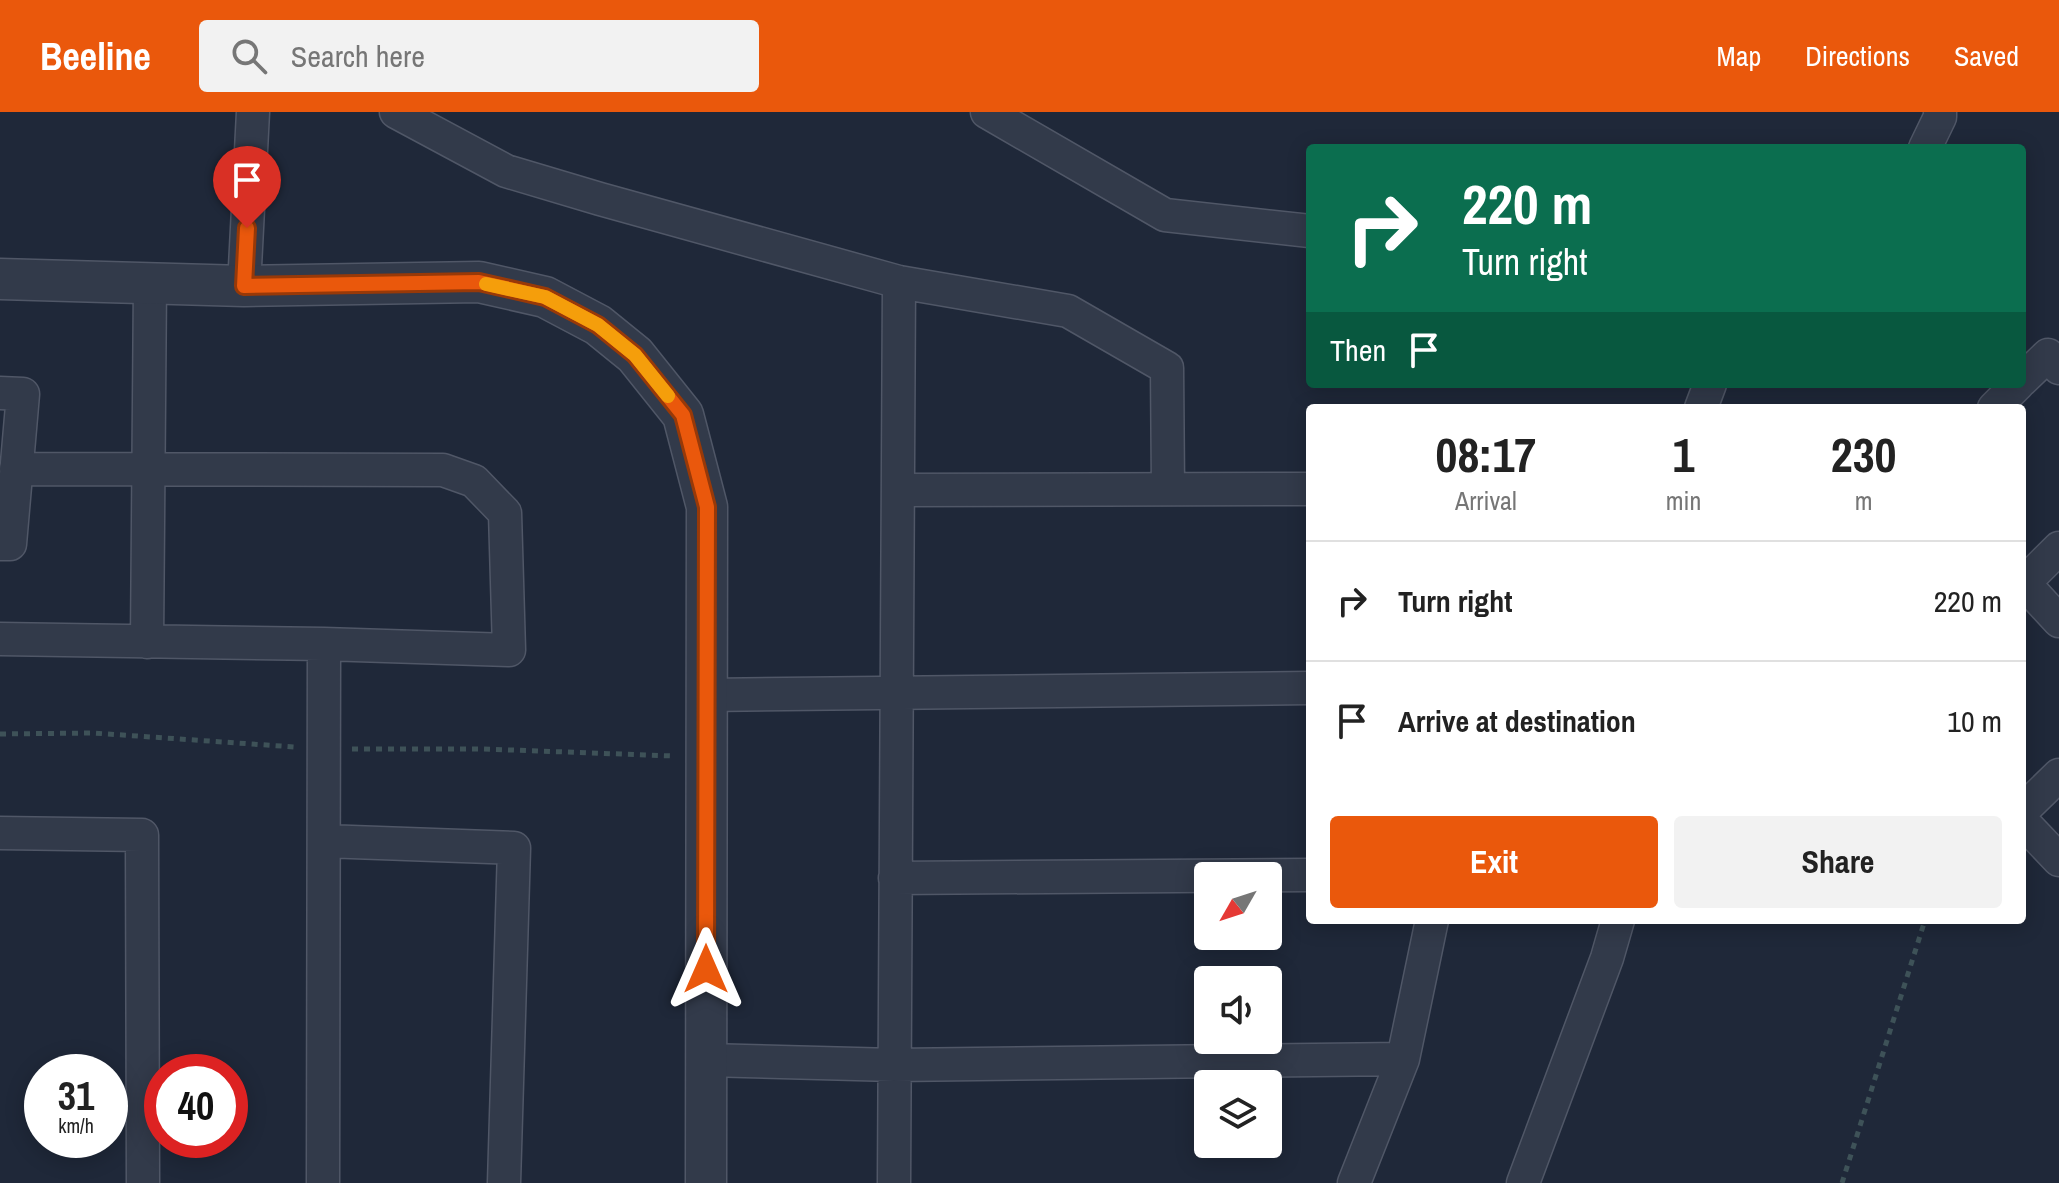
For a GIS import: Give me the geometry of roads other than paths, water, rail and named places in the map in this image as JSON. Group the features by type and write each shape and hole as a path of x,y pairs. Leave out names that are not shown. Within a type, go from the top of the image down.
{"street":[{"path":"244,286 253,112"},
{"path":"396,112 506,171 899,282 1068,311 1167,368 1168,489"},
{"path":"987,112 1165,215 1306,231"},
{"path":"1927,144 1940,112"},
{"path":"0,279 244,286 479,282 545,297 598,325 635,355 683,415 707,507 706,1183"},
{"path":"894,1183 899,282"},
{"path":"147,642 150,283"},
{"path":"2026,376 2048,355 2059,368"},
{"path":"1998,404 2014,388"},
{"path":"0,393 23,394 10,544 0,544"},
{"path":"0,639 509,650 505,513 474,481 443,470 16,469"},
{"path":"899,490 1306,489"},
{"path":"2026,581 2059,548"},
{"path":"2026,587 2059,621"},
{"path":"323,1183 324,644"},
{"path":"707,695 1306,688"},
{"path":"2026,807 2059,775"},
{"path":"2026,825 2059,860"},
{"path":"0,833 142,835 143,1183"},
{"path":"324,841 514,848 504,1183"},
{"path":"895,878 1306,875"},
{"path":"1354,1183 1403,1059 1431,924"},
{"path":"1523,1183 1602,972 1617,924"},
{"path":"706,1060 894,1065 1403,1059"}]}
